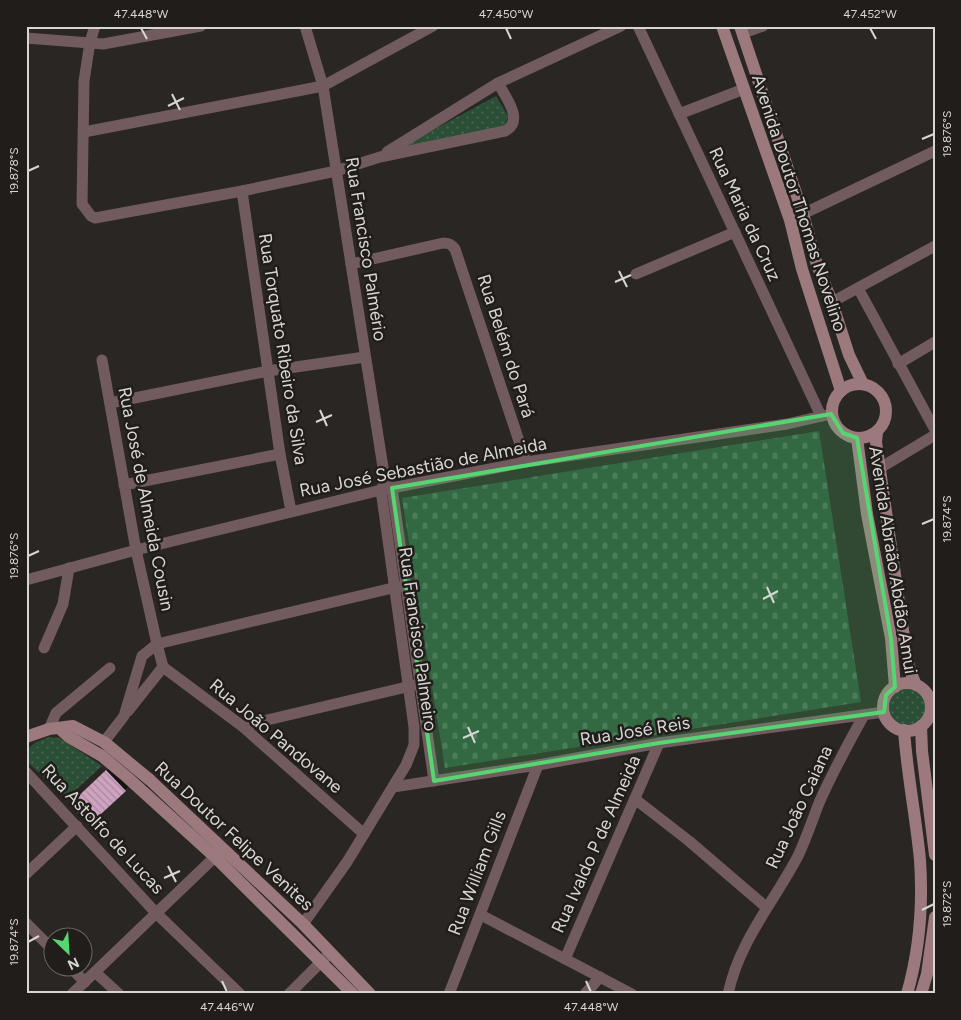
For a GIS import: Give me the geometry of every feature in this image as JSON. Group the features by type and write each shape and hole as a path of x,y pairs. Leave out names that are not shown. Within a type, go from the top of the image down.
{"main road":[{"name":"Avenida Doutor Thomas Novelino","path":"722,26 790,220 802,269 841,391"},
{"name":"Avenida Doutor Thomas Novelino","path":"741,30 804,214 817,264 832,302 849,355 863,384"},
{"path":"863,384 872,387 884,400 886,417 877,432 864,438 857,438 843,433 826,415 835,397 841,391 848,386 863,384"},
{"name":"Avenida Abraão Abdão Amui","path":"877,432 876,442 907,658 911,673 926,688"},
{"name":"Avenida Abraão Abdão Amui","path":"857,438 867,514 890,638 894,687"},
{"path":"909,683 926,688 933,704 929,716 921,726 904,730 891,724 884,712 886,695 894,687 909,683"},
{"name":"Rua Doutor Felipe Venites","path":"26,737 73,726 104,742 150,780 219,854 326,957 370,994"},
{"path":"921,726 922,751 935,855"},
{"name":"Rua Doutor Felipe Venites","path":"54,729 102,756 303,924 353,994"},
{"path":"904,730 920,861 921,896 915,967 907,994"},
{"path":"921,994 927,974 935,917"}],"street":[{"path":"95,26 90,42 84,81 82,204 90,216 95,218 242,191 336,171 380,157 505,131 510,129 514,120 513,112 498,83"},
{"path":"26,38 103,44 201,26"},
{"name":"Rua Francisco Palmério","path":"305,26 323,86 386,486"},
{"path":"84,132 323,86 433,26"},
{"path":"380,157 498,83 621,26"},
{"name":"Rua Maria da Cruz","path":"638,26 735,232 826,415"},
{"path":"741,30 763,26"},
{"path":"679,114 744,90"},
{"path":"790,220 935,151"},
{"name":"Rua Torquato Ribeiro da Silva","path":"242,191 280,454 291,511"},
{"path":"636,274 735,232"},
{"name":"Rua Belém do Pará","path":"351,264 448,243 455,249 526,462"},
{"path":"832,302 935,246"},
{"path":"858,288 935,430"},
{"path":"898,364 935,342"},
{"path":"110,403 268,371 365,357"},
{"name":"Rua José de Almeida Cousin","path":"102,360 136,550 163,667"},
{"name":"Rua José Sebastião de Almeida","path":"26,580 386,486 526,462 787,424 826,415"},
{"path":"880,468 935,435"},
{"path":"124,485 280,454"},
{"name":"Rua Francisco Palmeiro","path":"386,486 414,685 428,744 434,781"},
{"path":"44,648 63,604 69,568"},
{"path":"124,716 142,656 157,644 400,586"},
{"path":"104,742 163,667"},
{"name":"Rua João Pandovane","path":"163,667 242,726 364,834"},
{"path":"54,729 56,713 110,668"},
{"path":"242,726 414,685"},
{"name":"Rua Francisco Palmeiro","path":"303,924 338,876 406,766 414,745 414,685"},
{"name":"Rua José Reis","path":"393,787 538,765 659,743 884,712"},
{"name":"Rua João Caiana","path":"728,994 731,977 742,952 804,843 819,802 846,746 864,715"},
{"name":"Rua Ivaldo P de Almeida","path":"565,959 659,743"},
{"path":"414,745 428,744"},
{"name":"Rua William Gills","path":"449,994 538,765"},
{"name":"Rua Astolfo de Lucas","path":"26,772 156,913 240,994"},
{"path":"635,799 689,841 766,907"},
{"path":"26,874 77,826"},
{"path":"72,994 219,854"},
{"path":"481,915 632,994"},
{"path":"26,923 42,940"},
{"path":"289,994 326,957"},
{"path":"95,972 118,994"},
{"path":"585,994 600,977"},
{"path":"81,978 85,982"}],"highlighted area":[{"path":"831,414 843,433 857,438 891,638 895,687 886,695 884,712 659,743 434,781 392,488"}],"green space":[{"path":"496,96 508,116 505,126 399,150 405,145"},
{"path":"819,431 861,702 445,768 402,498"},
{"path":"908,688 922,693 927,707 922,721 908,726 894,721 889,707 894,693"},
{"path":"49,737 60,738 102,766 67,798 26,761 26,750 36,742"}],"building":[{"path":"106,770 126,791 89,825 70,804"}]}
